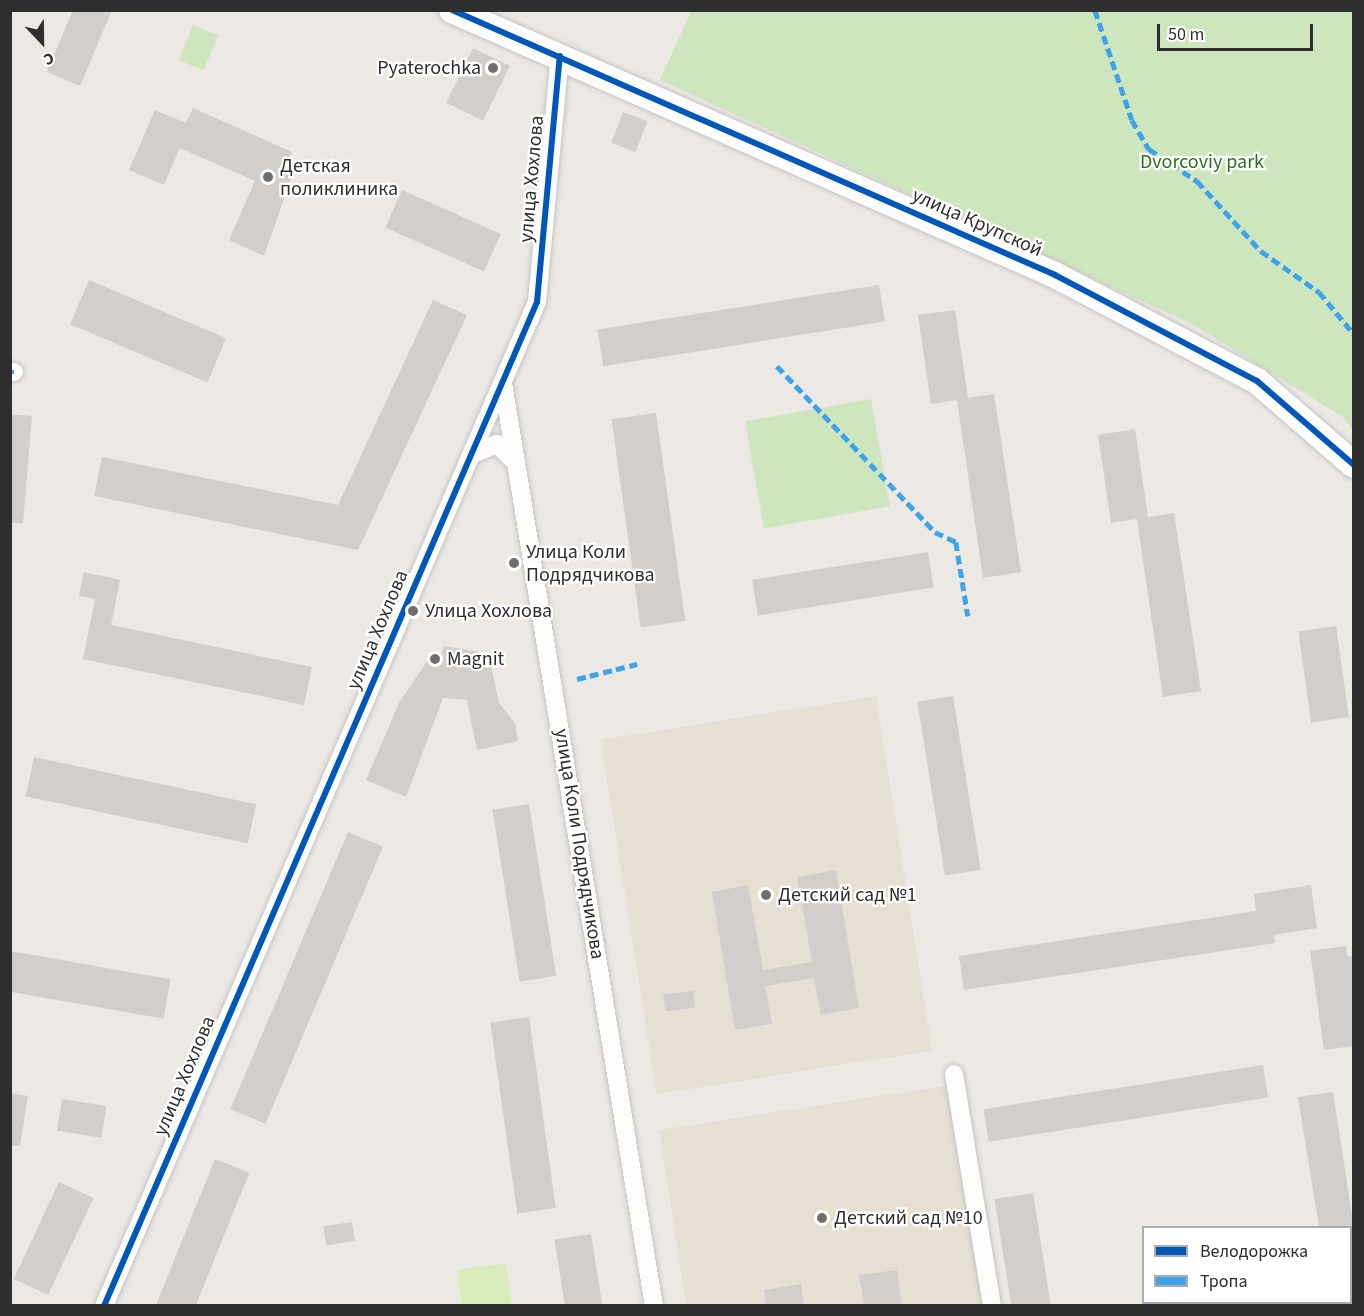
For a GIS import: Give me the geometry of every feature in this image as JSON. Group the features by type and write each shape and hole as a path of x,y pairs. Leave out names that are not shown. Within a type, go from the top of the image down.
{"street":[{"path":"452,10 560,56"},
{"name":"улица Хохлова","path":"104,1305 537,302 560,56"},
{"name":"улица Крупской","path":"560,56 1055,275 1257,381 1353,465"},
{"name":"улица Коли Подрядчикова","path":"503,383 654,1305"},
{"path":"473,454 497,444 517,464"},
{"path":"954,1074 992,1305"}],"shaded area":[{"name":"Детский сад №1","path":"876,696 932,1051 657,1094 600,740"},
{"name":"Детский сад №10","path":"950,1085 984,1305 686,1305 659,1130"}],"green space":[{"name":"Dvorcoviy park","path":"691,11 1353,11 1353,430 1343,417 1194,325 660,80"},
{"path":"193,25 218,35 204,70 179,60"},
{"path":"871,399 890,506 764,529 745,421"},
{"path":"506,1263 512,1305 462,1305 457,1270"}],"building":[{"path":"73,10 112,10 80,86 47,72"},
{"path":"473,48 510,66 483,121 446,103"},
{"name":"Детская поликлиника","path":"193,108 292,152 286,166 294,170 264,256 229,240 255,181 180,148 164,185 129,170 155,110 186,123"},
{"path":"623,112 647,121 635,152 611,143"},
{"path":"402,190 501,234 484,271 385,227"},
{"path":"89,280 226,338 207,382 70,324"},
{"path":"879,285 885,322 603,366 598,330"},
{"path":"433,300 467,315 358,550 94,496 102,457 338,505"},
{"path":"955,310 968,398 994,394 1021,572 983,578 957,400 931,404 918,315"},
{"path":"656,413 685,621 641,627 611,419"},
{"path":"10,414 32,416 23,523 10,523"},
{"path":"1135,429 1148,517 1174,513 1201,691 1163,697 1137,519 1111,523 1098,435"},
{"path":"928,552 934,588 758,615 752,580"},
{"path":"84,572 120,580 111,625 312,667 304,705 83,659 95,599 79,596"},
{"path":"1336,626 1349,717 1311,722 1298,631"},
{"path":"444,646 479,652 482,663 490,661 499,703 515,723 518,741 477,750 467,700 443,698 406,797 366,780 399,703 432,654 440,657"},
{"path":"953,696 981,870 945,875 917,702"},
{"path":"34,757 256,804 248,843 26,796"},
{"path":"529,804 556,976 520,982 492,810"},
{"path":"348,832 383,847 265,1124 230,1109"},
{"path":"836,870 859,1008 821,1015 814,978 765,986 772,1024 735,1030 712,892 748,885 763,970 812,962 797,877"},
{"path":"1311,885 1317,928 1274,935 1275,943 964,990 959,956 1256,911 1254,894"},
{"path":"1346,946 1348,957 1353,956 1353,1046 1324,1050 1310,951"},
{"path":"10,951 171,979 164,1019 10,992"},
{"path":"693,991 695,1008 665,1012 663,995"},
{"path":"529,1017 556,1208 517,1214 490,1022"},
{"path":"1263,1065 1268,1098 989,1142 983,1109"},
{"path":"1333,1092 1353,1227 1319,1226 1298,1097"},
{"path":"10,1093 28,1096 20,1146 10,1146"},
{"path":"62,1099 106,1106 101,1138 57,1131"},
{"path":"215,1159 249,1173 196,1306 156,1305"},
{"path":"59,1182 93,1198 48,1295 14,1279"},
{"path":"1033,1193 1051,1305 1011,1306 994,1199"},
{"path":"352,1222 355,1241 326,1245 323,1227"},
{"path":"591,1234 602,1305 565,1306 554,1240"},
{"path":"897,1270 902,1305 864,1305 859,1275"},
{"path":"801,1284 804,1305 766,1305 764,1290"}],"marked path":[{"path":"1095,10 1132,120 1149,149 1197,181 1261,251 1319,292 1354,334"},
{"path":"777,366 935,532 956,542 968,616"},
{"path":"577,679 637,664"}],"cycle path":[{"path":"452,10 1055,275 1257,381 1354,465"},
{"path":"104,1306 537,302 560,56"}],"place":[{"name":"Pyaterochka","path":"493,68"},
{"name":"Детская поликлиника","path":"268,177"},
{"name":"Улица Коли Подрядчикова","path":"514,563"},
{"name":"Улица Хохлова","path":"413,611"},
{"name":"Magnit","path":"435,659"},
{"name":"Детский сад №1","path":"766,895"},
{"name":"Детский сад №10","path":"822,1218"}]}
